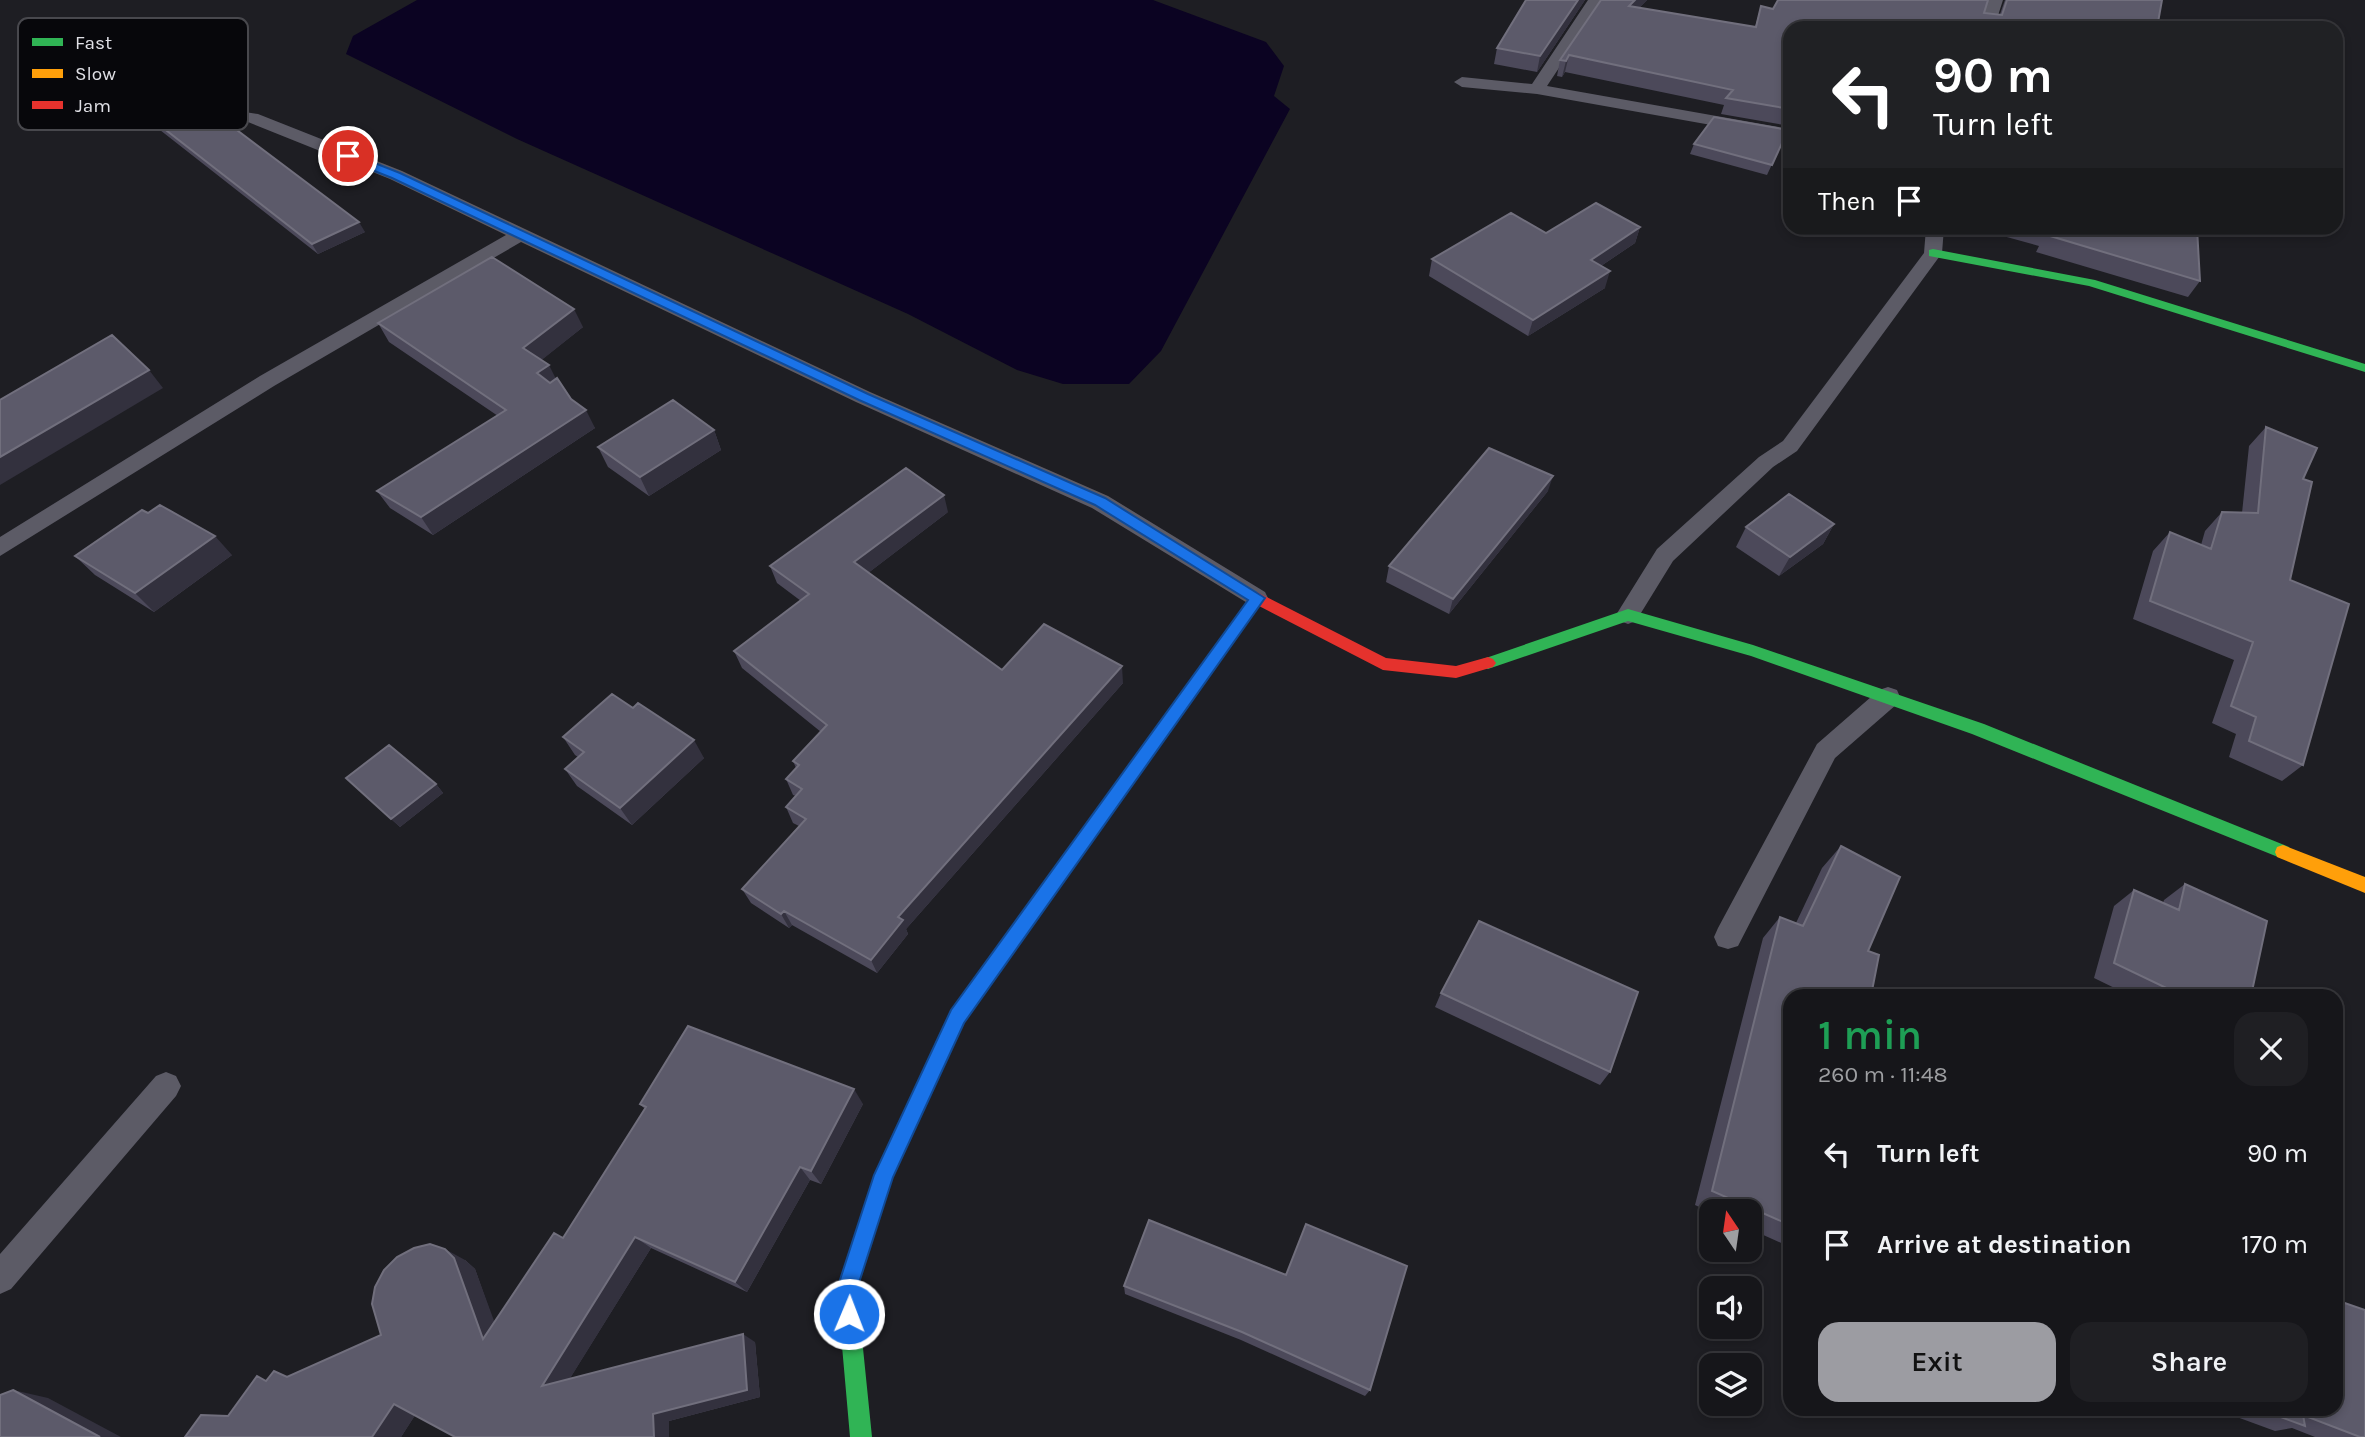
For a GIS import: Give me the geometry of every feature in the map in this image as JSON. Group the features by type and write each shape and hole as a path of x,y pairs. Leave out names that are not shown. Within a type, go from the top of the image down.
{"street":[{"path":"1933,253 2091,283 2365,368"},
{"path":"861,1437 847,1289 884,1175 952,1028 1257,598 1383,664 1456,672 1519,655 1628,615 1753,651 1978,729 2365,885"}],"lane":[{"path":"1537,89 1596,0"},
{"path":"1988,21 1995,0"},
{"path":"1462,82 1537,89 1783,133"},
{"path":"248,118 396,175 863,397 1100,502 1257,598"},
{"path":"0,548 267,381 519,235"},
{"path":"1628,615 1665,555 1766,462 1790,446 1933,253 1934,235"},
{"path":"1728,937 1826,751 1888,697"},
{"path":"0,1278 166,1086"}],"shaded area":[{"path":"417,0 1153,0 1266,42 1284,66 1274,96 1290,109 1161,351 1129,384 1063,384 1017,370 908,314 517,139 346,54 353,36"}],"building":[{"path":"1526,0 1578,0 1540,56 1497,48"},
{"path":"1601,0 1635,0 1629,6 1756,27 1761,6 1773,9 1778,0 1988,0 1984,13 2002,15 2007,0 2162,0 2158,21 1783,21 1783,108 1726,98 1733,90 1569,55 1566,61 1560,60"},
{"path":"1714,117 1783,129 1783,141 1772,165 1694,144"},
{"path":"166,130 237,130 359,222 312,244"},
{"path":"1596,203 1640,227 1591,260 1610,271 1533,320 1432,259 1511,213 1546,233"},
{"path":"2047,235 2197,235 2200,281"},
{"path":"492,257 574,309 523,348 549,365 537,373 550,383 557,378 571,399 586,410 421,517 377,491 506,410 378,323"},
{"path":"112,335 149,370 0,457 0,400"},
{"path":"673,400 714,430 640,477 598,447"},
{"path":"2266,427 2317,448 2303,479 2312,482 2290,580 2349,604 2303,765 2249,741 2256,717 2231,706 2253,642 2150,601 2170,532 2211,549 2222,512 2258,513"},
{"path":"1489,448 1553,476 1453,599 1389,566"},
{"path":"906,468 944,495 854,562 1002,670 1044,624 1122,666 898,917 903,920 871,960 784,911 781,914 742,889 806,819 786,807 802,789 786,779 799,765 793,761 827,725 734,651 809,594 770,566"},
{"path":"1789,494 1834,524 1790,557 1746,527"},
{"path":"160,505 215,536 135,593 75,556 142,510 148,513"},
{"path":"612,694 633,708 638,703 694,740 620,808 565,769 584,752 563,737"},
{"path":"389,745 436,784 391,819 346,778"},
{"path":"1841,846 1900,877 1868,951 1879,955 1872,989 1783,989 1783,1222 1762,1213 1762,1199 1730,1199 1712,1191 1780,917 1803,926"},
{"path":"2185,884 2267,921 2252,989 2168,989 2114,963 2134,890 2179,910"},
{"path":"1479,921 1638,992 1610,1072 1441,993"},
{"path":"688,1026 854,1089 811,1171 800,1167 735,1282 635,1237 542,1386 743,1334 747,1390 653,1414 654,1437 455,1437 394,1404 372,1437 185,1437 201,1415 228,1416 257,1376 266,1381 274,1371 287,1377 381,1335 372,1304 375,1287 384,1270 397,1257 414,1248 430,1244 445,1249 454,1258 483,1339 554,1233 563,1238 646,1107 640,1104"},
{"path":"1149,1220 1286,1275 1306,1224 1407,1266 1370,1390 1242,1332 1124,1286"},
{"path":"2343,1302 2365,1310 2365,1437 2306,1416 2343,1416"},
{"path":"13,1390 100,1437 0,1437 0,1395"},
{"path":"2278,1416 2303,1416 2305,1426"}],"traffic: fast":[{"path":"1933,253 2091,283 2365,368"},
{"path":"1488,663 1628,615 1753,651 1978,729 2283,852"},
{"path":"861,1437 847,1289 884,1175 958,1016 1191,690"}],"traffic: slow":[{"path":"2283,852 2365,885"}],"traffic: jam":[{"path":"1191,690 1257,598 1383,664 1456,672 1488,663"}],"route":[{"path":"348,156 396,175 863,397 927,423 1100,502 1257,598 958,1016 884,1175 847,1289 849,1314"}]}
